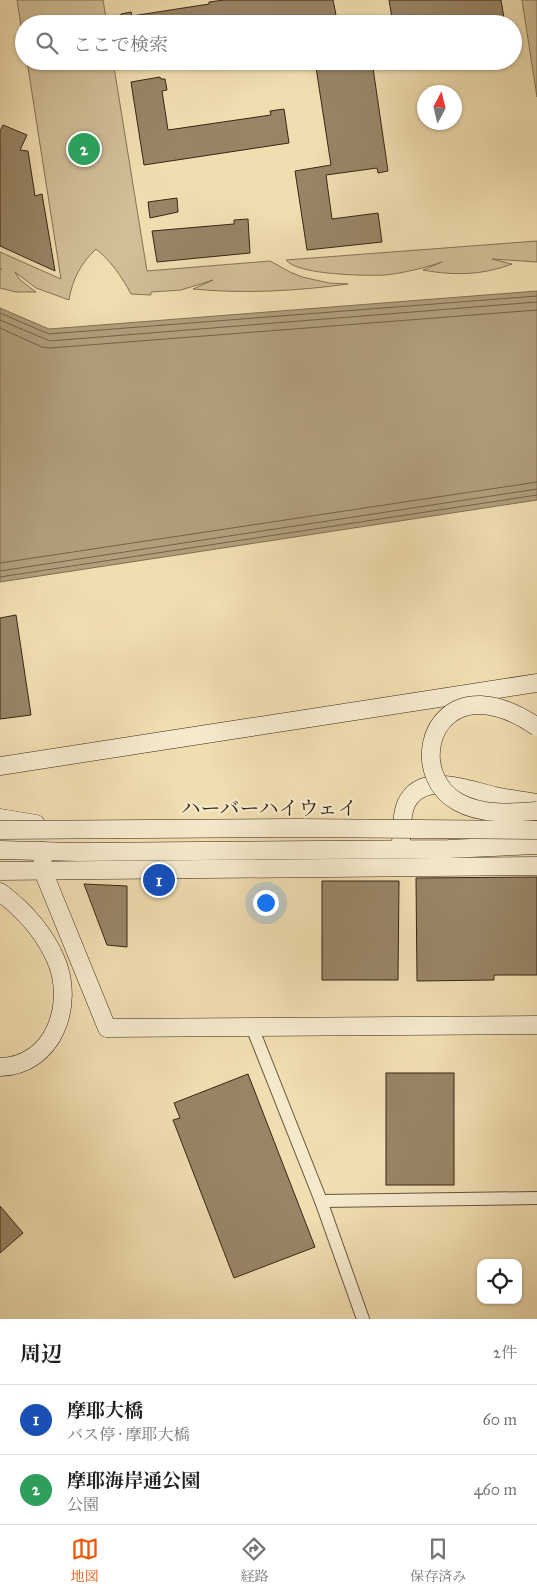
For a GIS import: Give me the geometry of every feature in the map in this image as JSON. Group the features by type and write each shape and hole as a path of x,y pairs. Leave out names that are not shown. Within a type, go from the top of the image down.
{"street":[{"path":"0,766 537,683"},
{"path":"537,727 508,710 489,706 470,706 452,713 439,725 432,740 430,757 436,780 446,793 459,802 486,810 537,811"},
{"path":"537,803 443,784 420,789 410,798 404,810 401,849 404,854 412,859 515,858 537,862"},
{"path":"0,818 31,824 188,830 264,850"},
{"name":"ハーバーハイウェイ","path":"0,823 537,823"},
{"name":"ハーバーハイウェイ","path":"0,830 297,828 537,830"},
{"path":"0,850 448,849 537,846"},
{"path":"42,851 43,871 107,1028 537,1025"},
{"path":"0,871 537,866"},
{"path":"0,892 29,918 49,946 57,961 63,1000 58,1026 45,1046 26,1061 0,1067"},
{"path":"252,1027 321,1201 363,1319"},
{"path":"321,1201 537,1198"}],"shaded area":[{"path":"17,0 103,0 106,15 19,15"},
{"path":"522,0 537,0 537,97"},
{"path":"28,70 114,70 147,271 270,261 302,277 329,283 348,284 271,291 193,289 213,280 181,290 151,292 151,295 131,294 116,270 96,249 78,272 69,300 36,288 15,272 19,279 36,292 16,292 0,288 0,252 61,279"},
{"path":"537,241 537,262 492,259 512,264 479,272 457,274 423,270 442,262 399,273 363,275 317,272 303,269 286,260"}],"water":[{"path":"537,291 537,500 0,582 0,308 49,329"}],"building":[{"path":"224,0 333,0 336,15 138,15 209,4 209,2"},
{"path":"389,0 501,0 504,15 392,15"},
{"path":"131,12 132,15 121,15 121,14"},
{"path":"316,70 373,70 388,171 378,173 377,168 326,175 332,219 378,213 382,242 307,250 295,171 331,165"},
{"path":"160,77 165,79 167,90 162,91 168,130 271,115 270,111 284,109 289,143 144,165 131,82"},
{"path":"3,125 27,135 20,150 28,151 35,196 42,194 55,271 0,246 0,131"},
{"path":"177,198 178,212 150,218 148,202"},
{"path":"248,219 250,253 157,262 152,231 234,224 234,220"},
{"path":"16,615 31,715 0,719 0,618"},
{"path":"537,877 537,975 494,975 494,980 417,981 416,878"},
{"path":"322,881 399,881 398,980 322,980"},
{"path":"84,884 127,886 127,947 107,945"},
{"path":"386,1073 454,1073 454,1185 386,1185"},
{"path":"248,1074 315,1247 234,1278 173,1120 180,1118 174,1103"},
{"path":"0,1206 23,1233 0,1253"}],"place":[{"name":"摩耶海岸通公園","path":"84,149"},
{"name":"摩耶大橋","path":"159,880"}]}
